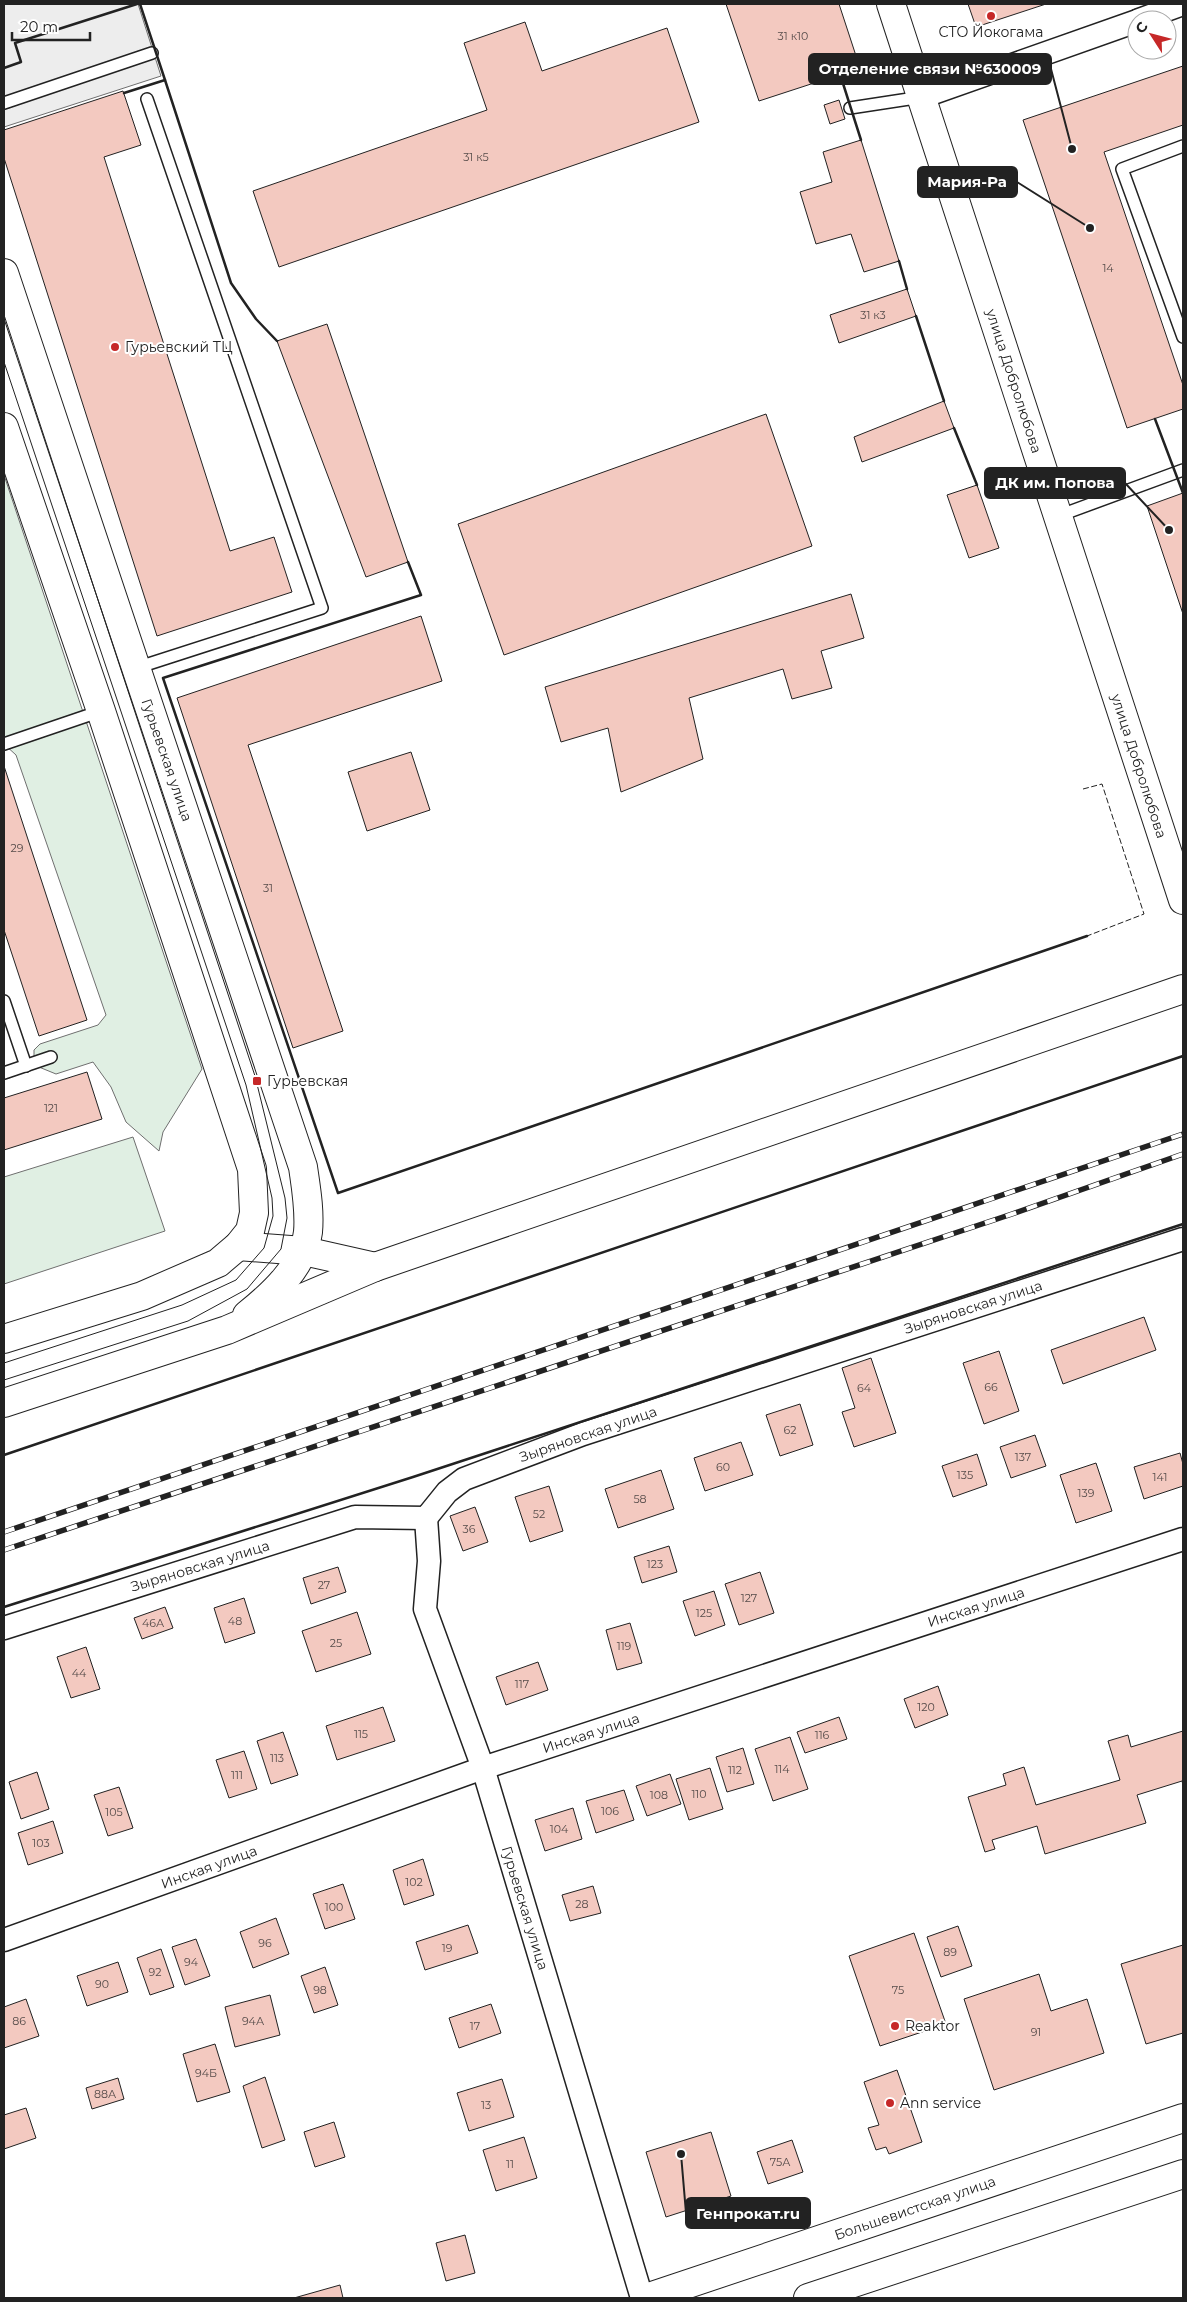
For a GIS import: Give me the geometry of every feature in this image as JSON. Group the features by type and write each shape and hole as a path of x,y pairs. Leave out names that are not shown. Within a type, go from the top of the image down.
{"main road":[{"name":"улица Добролюбова","path":"891,4 1057,516 1177,858 1183,900"},
{"name":"Гурьевская улица","path":"4,273 303,1166 308,1213 308,1233 304,1251"},
{"path":"4,426 101,711 252,1169 254,1213 250,1231 238,1246 218,1263 142,1296 4,1339"},
{"path":"4,1403 227,1330 375,1267 1183,989"},
{"path":"238,1246 304,1251 375,1267"},
{"path":"227,1330 253,1310 282,1282 304,1251"},
{"name":"Большевистская улица","path":"646,2298 1183,2118"},
{"path":"808,2298 1183,2174"}],"street":[{"path":"1166,10 1183,4"},
{"path":"922,97 1127,24"},
{"name":"Зыряновская улица","path":"4,1628 355,1517 426,1518 447,1492 464,1479 583,1434 1183,1239"},
{"name":"Гурьевская улица","path":"426,1518 429,1561 425,1610 483,1768 642,2298"},
{"name":"Инская улица","path":"4,1940 483,1768 1183,1539"}],"lane":[{"path":"4,103 152,53"},
{"path":"850,108 922,97"},
{"path":"136,668 322,608 147,99"},
{"path":"1183,146 1122,168 1183,337"},
{"path":"1057,516 1183,470"},
{"path":"4,744 101,711"},
{"path":"4,1001 26,1066"},
{"path":"4,1073 51,1057"}],"green space":[{"path":"4,475 202,1069 163,1132 159,1151 126,1122 111,1087 93,1062 56,1074 34,1065 34,1050 40,1044 98,1025 106,1015 16,755 4,744"},
{"path":"133,1137 165,1231 4,1284 4,1177"}],"shaded area":[{"path":"4,4 138,4 161,76 4,127"}],"building":[{"path":"726,4 839,4 860,68 759,101"},
{"name":"СТО Йокогама","path":"968,4 1046,4 976,27"},
{"path":"525,22 542,71 667,28 699,122 279,267 253,191 487,110 464,43"},
{"path":"1183,66 1183,125 1104,152 1183,385 1183,409 1127,428 1023,120"},
{"name":"Гурьевский ТЦ","path":"123,91 141,145 104,157 230,551 274,537 292,592 157,636 4,158 4,130"},
{"path":"839,100 845,119 830,124 824,105"},
{"path":"861,140 899,261 864,272 851,234 816,244 800,192 832,182 823,152"},
{"path":"907,289 916,316 839,343 830,315"},
{"path":"327,324 408,562 366,577 277,341"},
{"path":"944,401 954,428 862,462 854,437"},
{"path":"766,414 812,546 504,655 458,524"},
{"path":"977,485 999,548 969,558 947,495"},
{"path":"1183,493 1183,614 1147,506"},
{"path":"851,594 864,638 821,651 832,688 792,699 783,669 689,698 703,759 621,792 608,728 561,742 545,687"},
{"path":"421,616 442,681 248,745 343,1031 293,1048 177,698"},
{"path":"411,752 430,810 367,831 348,772"},
{"path":"4,766 87,1020 39,1036 4,930"},
{"path":"87,1072 102,1119 4,1150 4,1098"},
{"path":"1144,1317 1156,1350 1063,1384 1051,1350"},
{"path":"999,1351 1019,1411 984,1424 963,1363"},
{"path":"871,1358 896,1433 854,1447 842,1412 855,1408 842,1368"},
{"path":"800,1404 813,1445 780,1456 766,1415"},
{"path":"1035,1435 1046,1466 1011,1478 1000,1447"},
{"path":"741,1442 753,1475 705,1491 694,1458"},
{"path":"1180,1453 1183,1464 1183,1486 1144,1499 1134,1467"},
{"path":"977,1454 987,1485 953,1497 942,1466"},
{"path":"1096,1463 1112,1511 1076,1523 1060,1475"},
{"path":"661,1470 674,1509 618,1528 605,1489"},
{"path":"549,1486 563,1531 530,1542 515,1497"},
{"path":"475,1507 488,1542 463,1551 450,1516"},
{"path":"669,1546 677,1572 642,1583 634,1557"},
{"path":"338,1567 346,1592 311,1604 303,1578"},
{"path":"760,1572 774,1613 739,1625 725,1584"},
{"path":"714,1591 725,1625 695,1636 683,1601"},
{"path":"244,1598 255,1633 225,1643 214,1608"},
{"path":"165,1607 173,1628 142,1639 134,1618"},
{"path":"357,1612 371,1654 316,1672 302,1631"},
{"path":"630,1623 642,1663 617,1670 606,1630"},
{"path":"86,1647 100,1689 71,1698 57,1657"},
{"path":"538,1662 548,1690 506,1705 496,1677"},
{"path":"938,1686 948,1715 915,1728 904,1699"},
{"path":"383,1707 395,1741 337,1760 326,1726"},
{"path":"839,1717 847,1739 805,1753 797,1732"},
{"path":"1183,1731 1183,1785 1182,1781 1137,1795 1146,1823 1045,1854 1037,1826 992,1840 995,1849 985,1852 968,1797 1006,1785 1003,1774 1024,1767 1036,1805 1120,1780 1108,1741 1128,1735 1131,1747"},
{"path":"283,1732 298,1775 271,1784 257,1741"},
{"path":"790,1737 808,1789 773,1801 755,1749"},
{"path":"743,1748 754,1784 727,1792 716,1757"},
{"path":"244,1751 257,1789 229,1798 216,1760"},
{"path":"710,1768 723,1809 689,1820 676,1779"},
{"path":"37,1772 49,1809 21,1819 9,1782"},
{"path":"670,1774 681,1804 647,1816 636,1786"},
{"path":"119,1787 133,1828 108,1836 94,1795"},
{"path":"624,1790 634,1820 596,1833 586,1801"},
{"path":"573,1808 582,1839 545,1851 535,1820"},
{"path":"53,1821 63,1853 28,1865 18,1833"},
{"path":"423,1859 434,1895 404,1905 393,1870"},
{"path":"343,1884 355,1919 325,1929 313,1894"},
{"path":"593,1886 601,1913 570,1921 562,1895"},
{"path":"276,1918 289,1954 253,1968 240,1932"},
{"path":"468,1925 478,1953 425,1970 416,1942"},
{"path":"958,1926 972,1966 941,1977 927,1937"},
{"path":"914,1933 946,2024 880,2046 849,1956"},
{"path":"196,1939 210,1976 185,1985 172,1947"},
{"path":"1183,1945 1183,2033 1146,2044 1121,1964"},
{"path":"161,1949 174,1987 150,1995 137,1958"},
{"path":"118,1962 128,1992 87,2006 77,1976"},
{"path":"325,1967 338,2005 314,2013 301,1976"},
{"path":"1039,1974 1051,2011 1087,1999 1104,2053 994,2090 964,1999"},
{"path":"270,1995 280,2035 235,2047 225,2007"},
{"path":"26,1999 39,2036 4,2048 4,2007"},
{"path":"491,2004 501,2033 459,2048 449,2018"},
{"path":"215,2044 230,2092 197,2102 183,2054"},
{"name":"Ann service","path":"897,2070 922,2142 889,2154 886,2147 876,2150 868,2128 879,2125 864,2082"},
{"path":"265,2077 285,2140 262,2148 243,2086"},
{"path":"118,2078 124,2099 92,2109 86,2088"},
{"path":"502,2079 514,2117 469,2131 457,2093"},
{"path":"26,2108 36,2138 4,2149 4,2115"},
{"path":"334,2122 345,2157 315,2167 304,2132"},
{"path":"711,2132 731,2196 666,2217 646,2152"},
{"path":"524,2137 537,2178 496,2191 483,2150"},
{"path":"792,2140 803,2172 768,2184 757,2152"},
{"path":"465,2235 475,2273 446,2281 436,2243"},
{"path":"340,2285 343,2298 294,2298"}],"tram line":[{"path":"4,315 255,1076 285,1198 287,1218 281,1249 247,1289 188,1321 4,1380"},
{"path":"4,362 246,1085 272,1198 273,1216 264,1248 236,1280 182,1305 4,1363"}],"railway":[{"path":"4,1532 1183,1134"},
{"path":"4,1550 1012,1214 1183,1154"}],"fence":[{"path":"1083,789 1102,784 1144,914 1087,936"}],"wall":[{"path":"4,68 21,62 15,43 137,4"},
{"path":"124,93 165,80 140,4"},
{"path":"840,74 861,140"},
{"path":"165,80 231,283 256,319 277,341"},
{"path":"899,261 907,289"},
{"path":"916,316 944,401"},
{"path":"1155,419 1183,493"},
{"path":"954,428 977,485"},
{"path":"408,562 421,595 163,678 338,1193 1087,936"},
{"path":"4,1455 1183,1056"},
{"path":"4,1607 413,1477 1183,1224"}],"place":[{"name":"СТО Йокогама","path":"991,16"},
{"name":"Отделение связи №630009","path":"1072,149"},
{"name":"Мария-Ра","path":"1090,228"},
{"name":"Гурьевский ТЦ","path":"115,347"},
{"name":"ДК им. Попова","path":"1169,530"},
{"name":"Гурьевская","path":"257,1081"},
{"name":"Reaktor","path":"895,2026"},
{"name":"Ann service","path":"890,2103"},
{"name":"Генпрокат.ru","path":"681,2154"}]}
